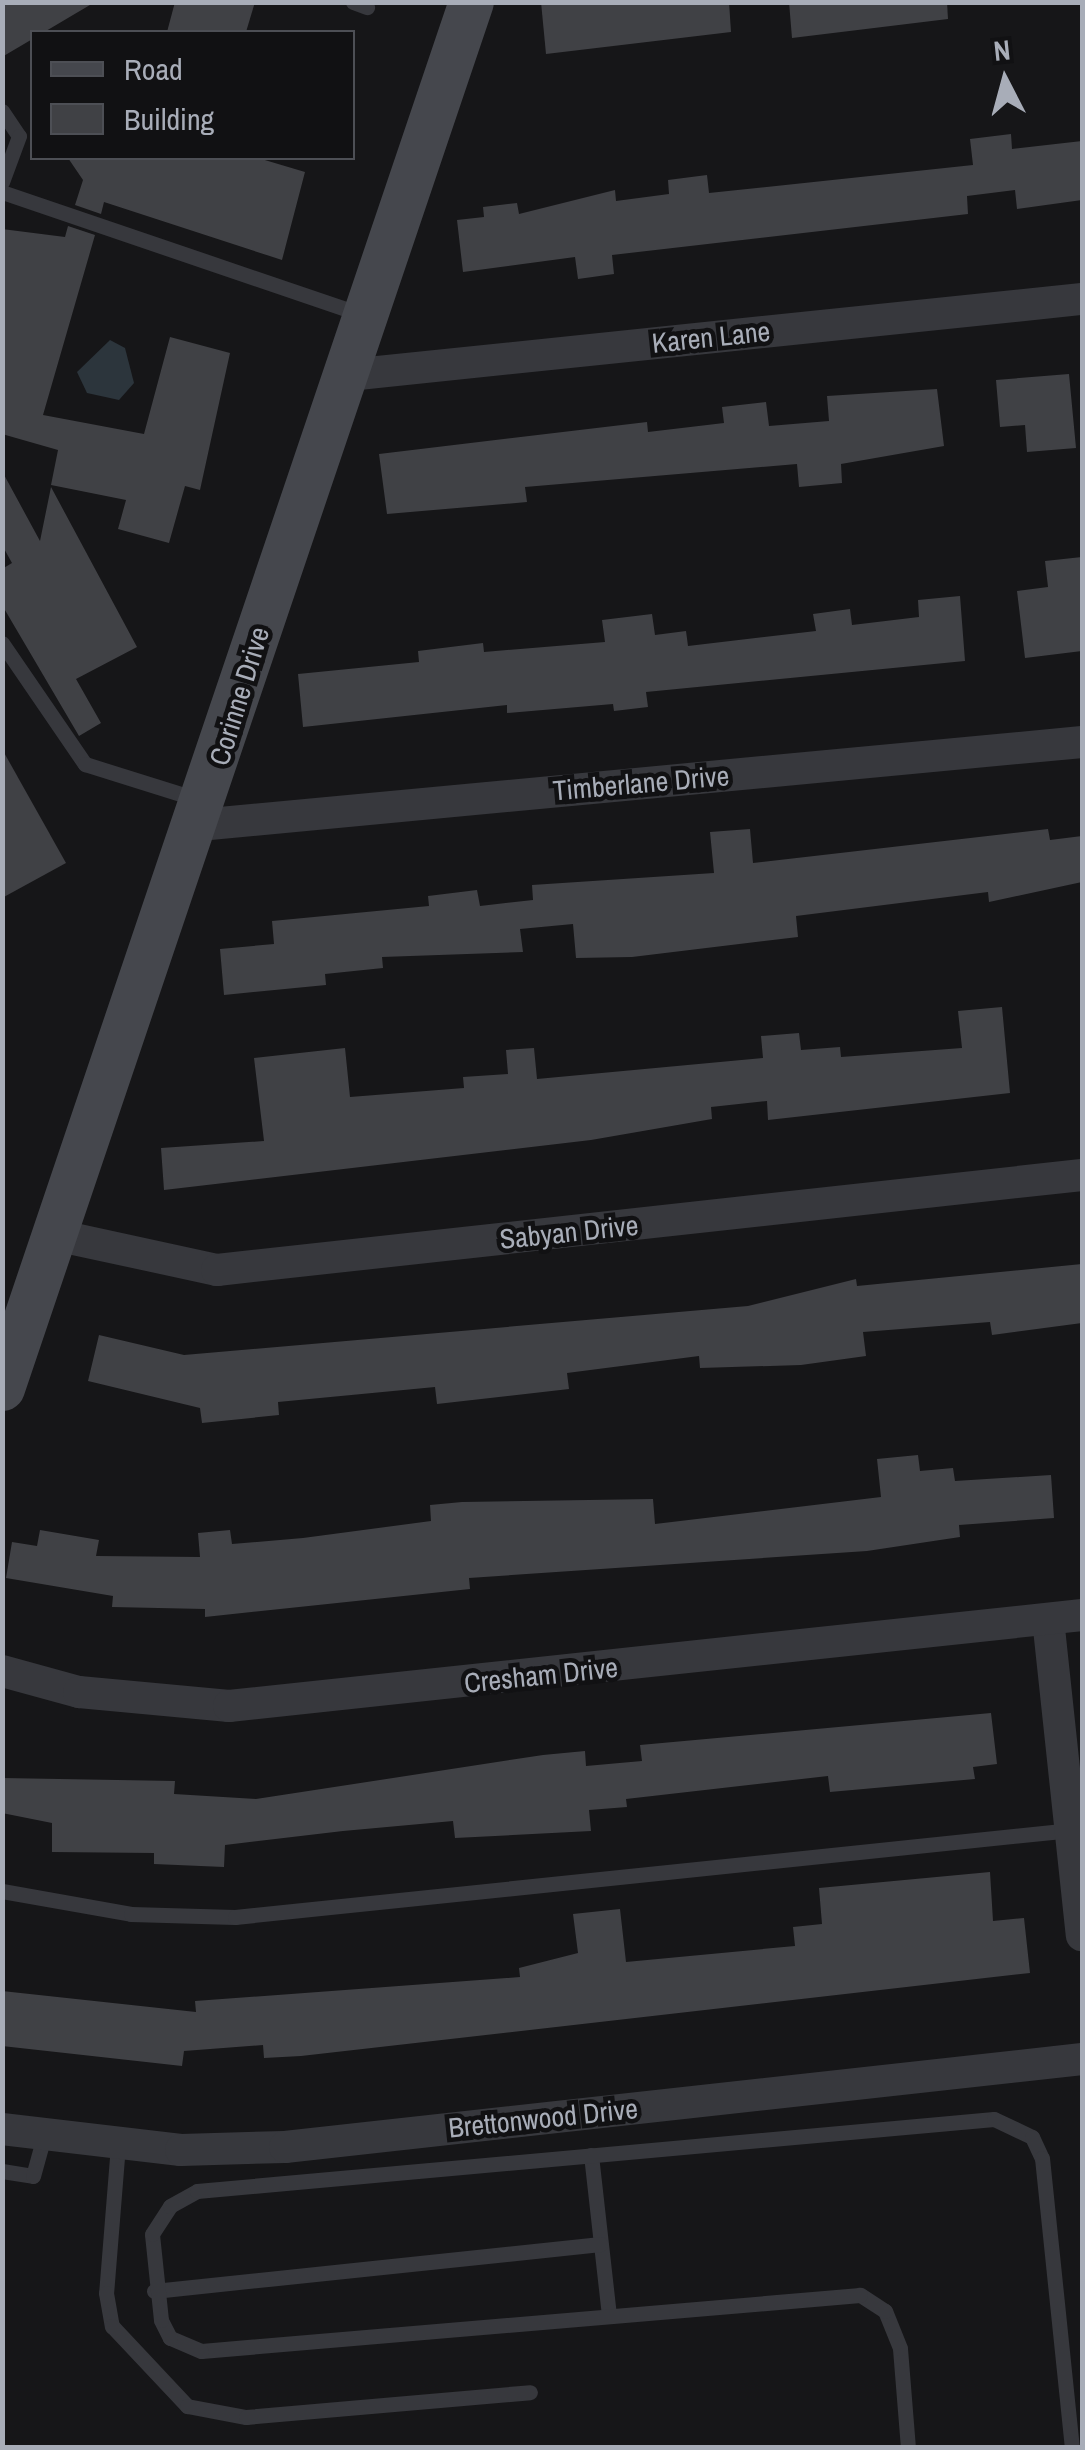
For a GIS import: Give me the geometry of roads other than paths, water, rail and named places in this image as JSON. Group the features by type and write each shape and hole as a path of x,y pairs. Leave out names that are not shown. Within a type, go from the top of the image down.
{"street":[{"name":"Corinne Drive","path":"2,1388 60,1236 202,813 338,376 471,2"},
{"name":"Karen Lane","path":"338,376 1082,298"},
{"name":"Timberlane Drive","path":"202,813 1082,742"},
{"name":"Sabyan Drive","path":"60,1236 217,1270 1082,1175"},
{"name":"Cresham Drive","path":"2,1671 79,1692 229,1706 1082,1615"},
{"path":"1048,1619 1082,1935"},
{"name":"Brettonwood Drive","path":"2,2129 118,2145 286,2147 1082,2059"}],"lane":[{"path":"2,111 19,136 2,182"},
{"path":"2,192 361,314"},
{"path":"2,644 84,764 202,813"},
{"path":"2,1891 131,1914 234,1917 1071,1830"},
{"path":"908,2448 900,2348 886,2311 860,2295 201,2351 170,2338 154,2292 152,2234 170,2206 197,2191 994,2119 1018,2127 1042,2158 1072,2448"},
{"path":"2,2170 34,2176 44,2136"},
{"path":"118,2145 106,2293 112,2326 187,2406 246,2417 530,2392"},
{"path":"591,2155 609,2316"},
{"path":"154,2292 601,2244"}]}
